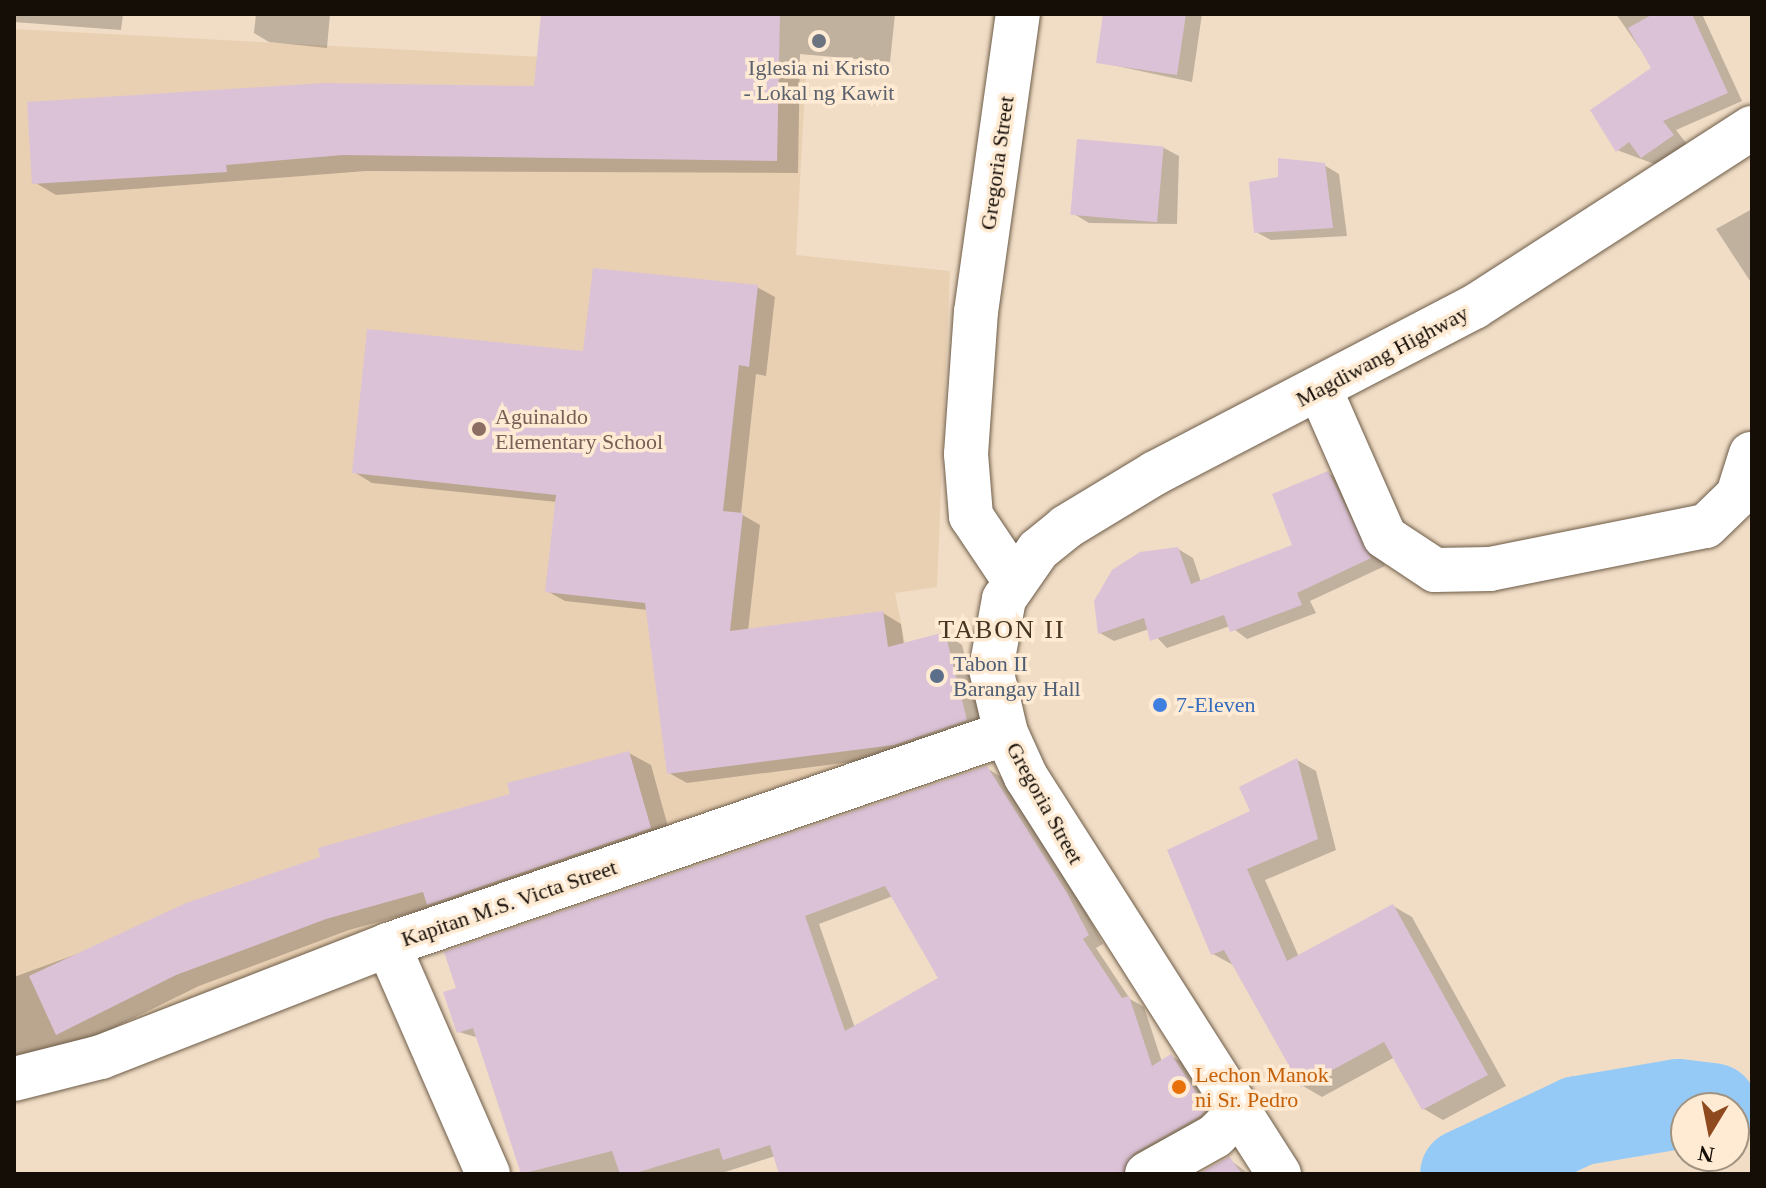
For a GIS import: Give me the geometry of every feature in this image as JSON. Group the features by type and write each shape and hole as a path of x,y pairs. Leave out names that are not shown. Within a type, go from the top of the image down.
{"street":[{"name":"Gregoria Street","path":"1018,14 976,312 966,454 971,516 1014,580 992,645 1006,733 1070,851 1237,1114 1279,1174"},
{"name":"Magdiwang Highway","path":"1014,580 1066,527 1142,481 1321,392 1474,307 1752,128"},
{"path":"1321,392 1385,537 1435,570 1490,569 1706,526 1738,495 1751,454"},
{"name":"Kapitan M.S. Victa Street","path":"14,1079 101,1057 388,945 1006,733"},
{"path":"388,945 488,1174"},
{"path":"1147,1174 1215,1136 1237,1114"}],"shaded area":[{"name":"Aguinaldo Elementary School","path":"14,29 806,71 796,255 950,271 937,587 895,593 926,747 14,1067"}],"building":[{"path":"541,14 780,14 777,161 343,155 226,165 227,172 32,184 27,102 324,83 534,86"},
{"path":"1103,14 1186,14 1177,75 1096,63"},
{"path":"1653,14 1692,14 1728,93 1663,121 1674,135 1641,158 1629,142 1616,152 1590,110 1651,68 1628,28"},
{"path":"1077,139 1164,147 1157,222 1070,215"},
{"path":"1278,158 1325,163 1333,228 1254,233 1249,182 1278,177"},
{"path":"593,268 758,285 749,367 739,365 723,511 743,513 730,631 883,611 888,647 945,632 967,720 894,745 667,774 645,603 545,592 556,495 352,473 367,329 583,351"},
{"path":"1328,471 1371,558 1297,593 1302,605 1230,632 1224,615 1150,641 1144,618 1098,634 1094,601 1112,570 1140,552 1178,547 1191,584 1292,545 1272,494"},
{"path":"629,751 651,828 427,905 423,892 326,919 176,975 56,1035 29,976 186,903 320,857 318,848 510,794 507,783"},
{"path":"1297,758 1318,839 1247,869 1287,961 1393,904 1488,1075 1422,1110 1384,1042 1301,1087 1224,950 1211,955 1167,850 1250,811 1239,787"},
{"path":"987,766 1067,893 1089,935 1083,939 1122,998 1129,996 1152,1066 1171,1054 1207,1109 1134,1153 1122,1174 779,1174 770,1145 723,1160 719,1148 632,1174 620,1174 612,1151 521,1174 473,1028 457,1033 443,992 456,988 444,952","holes":["885,886 938,978 845,1031 805,916"]},
{"path":"1229,1156 1242,1174 1198,1174 1227,1158"}],"waterway":[{"path":"1465,1174 1578,1121 1670,1105"}],"place":[{"name":"Iglesia ni Kristo - Lokal ng Kawit","path":"819,41"},
{"name":"Aguinaldo Elementary School","path":"479,429"},
{"name":"Tabon II Barangay Hall","path":"937,676"},
{"name":"7-Eleven","path":"1160,705"},
{"name":"Lechon Manok ni Sr. Pedro","path":"1179,1087"}],"district":[{"name":"TABON II","path":"1002,630"}]}
